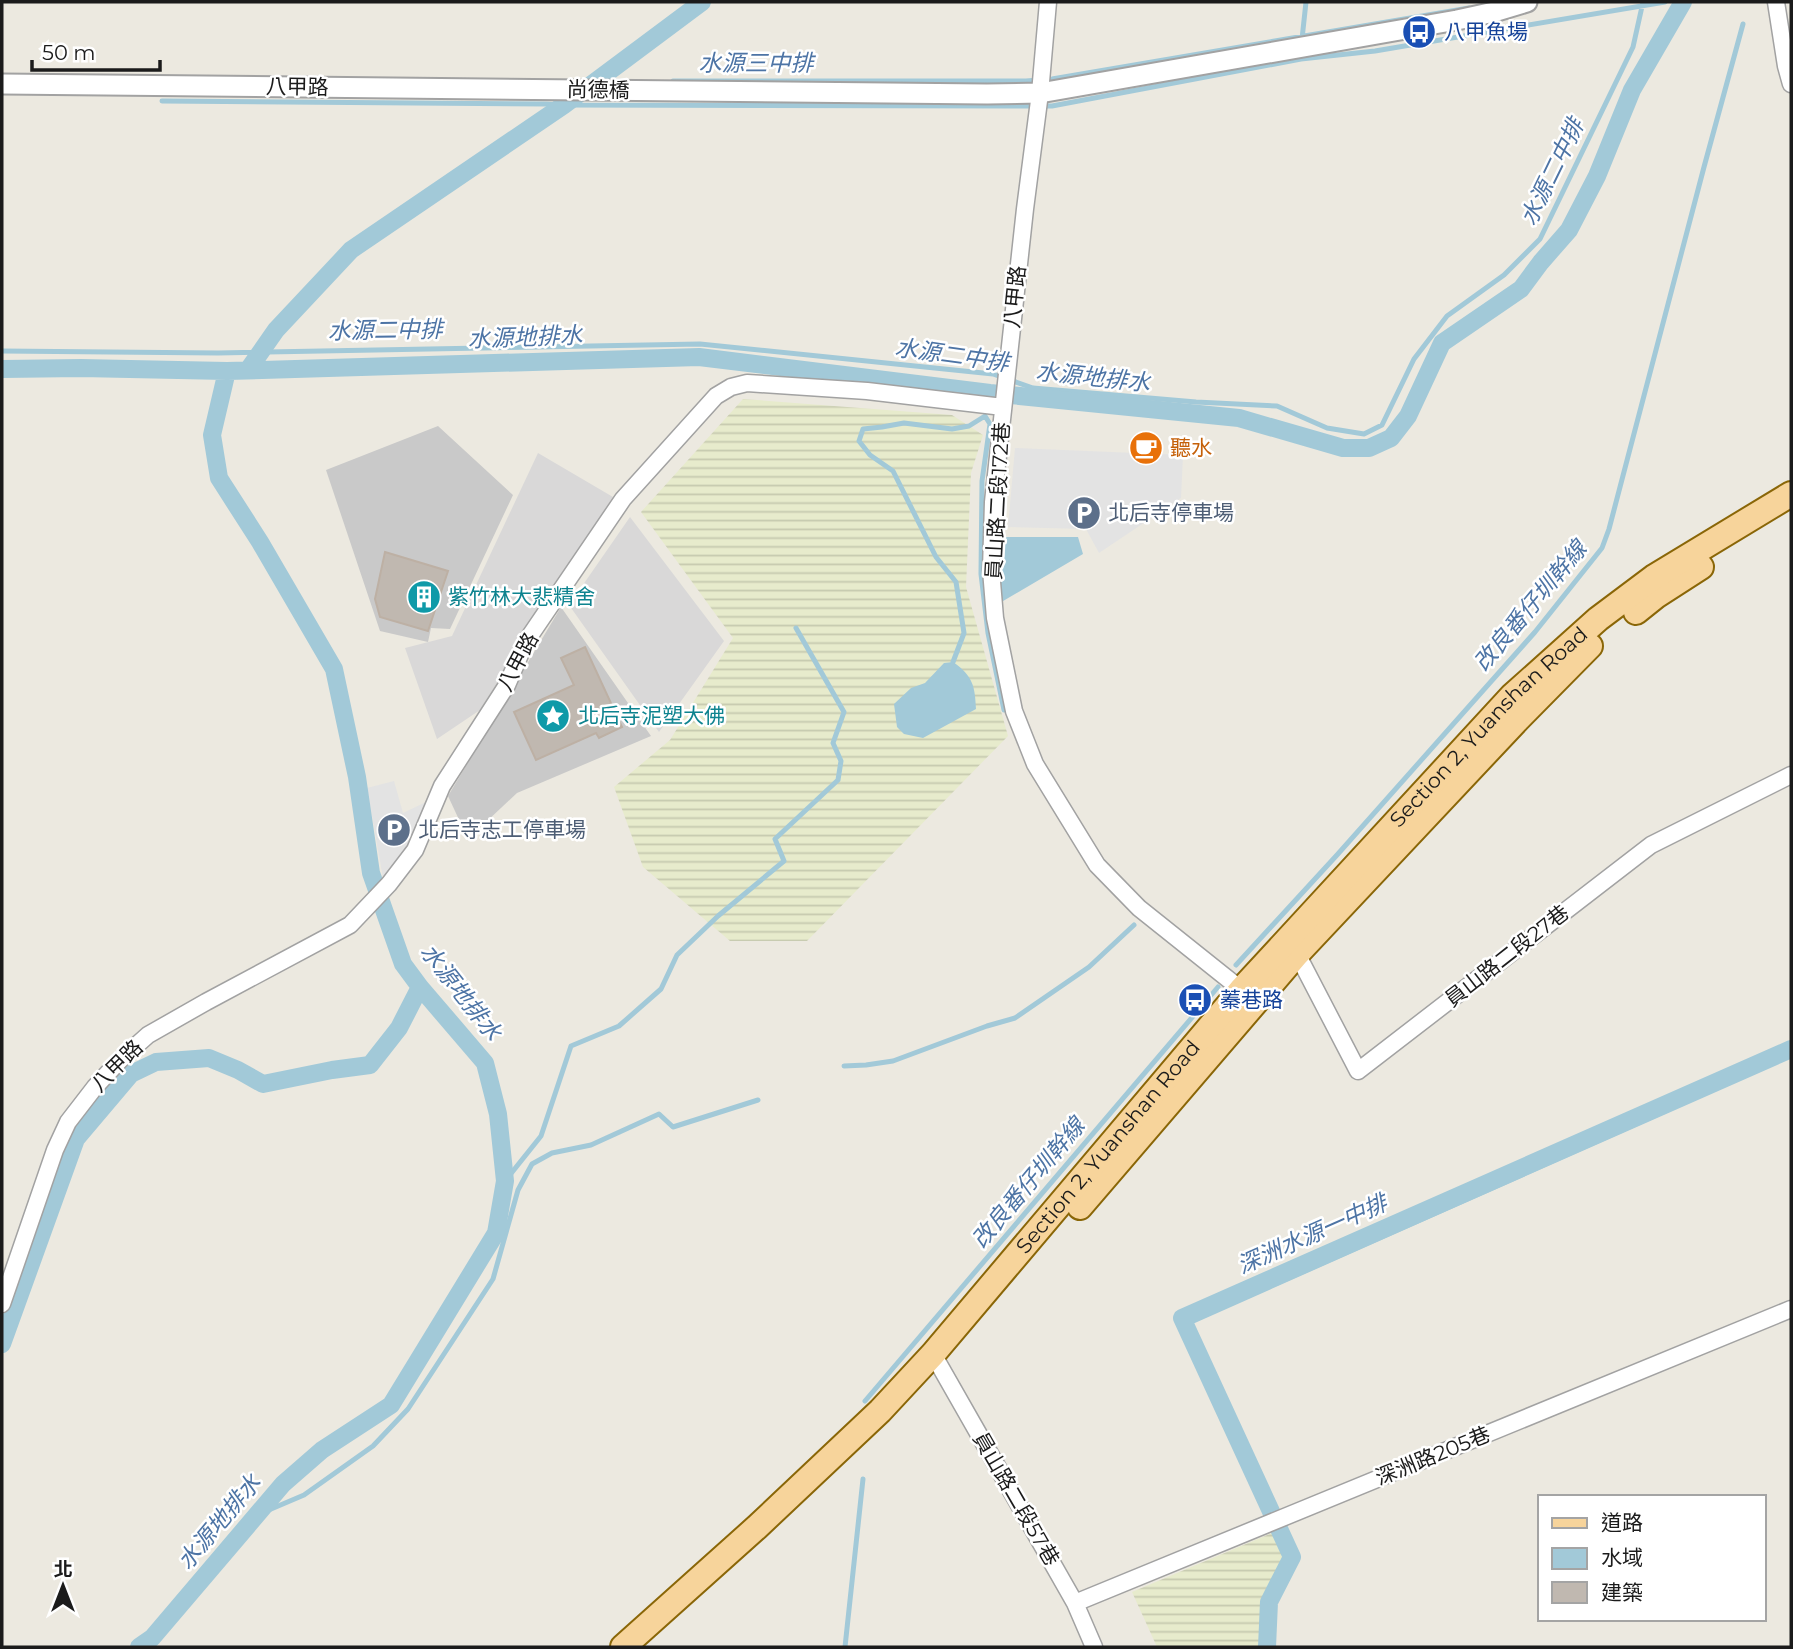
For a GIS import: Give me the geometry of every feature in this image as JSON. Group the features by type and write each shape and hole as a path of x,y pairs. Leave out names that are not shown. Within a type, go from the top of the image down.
{"main road":[{"name":"Section 2, Yuanshan Road","path":"644,1647 728,1575 884,1428 937,1361 1249,995 1512,696 1598,619 1654,577 1791,494"},
{"name":"Section 2, Yuanshan Road","path":"1293,946 1591,645 1656,596 1791,512"},
{"name":"Section 2, Yuanshan Road","path":"623,1647 937,1361"}],"street":[{"name":"八甲路","path":"2,1304 55,1150 68,1122 95,1087 148,1035 350,925 370,906 415,850 442,786 507,685 525,643 624,499 716,396 731,387 747,383 1004,399 1048,2"},
{"path":"1040,93 1457,20 1527,2"},
{"path":"1776,2 1791,84"},
{"name":"八甲路","path":"2,84 551,89"},
{"name":"尚德橋","path":"551,89 1040,93"},
{"name":"員山路二段172巷","path":"1004,399 993,502 991,570 995,618 1014,711 1035,764 1097,865 1139,908 1249,995"},
{"name":"員山路二段27巷","path":"1293,946 1358,1072 1651,845 1791,775"},
{"name":"深洲路205巷","path":"1075,1603 1791,1310"},
{"name":"員山路二段57巷","path":"937,1361 1075,1603 1094,1647"}],"shaded area":[{"path":"438,426 513,495 450,629 431,628 428,642 380,631 326,470"},
{"name":"北后寺停車場","path":"1015,448 1183,455 1181,498 1099,553 1086,529 1008,527"},
{"path":"538,453 613,497 480,710 437,739 405,648 452,636"},
{"path":"630,517 724,641 659,732 569,605"},
{"path":"561,607 651,736 517,793 468,839 448,796"},
{"name":"北后寺志工停車場","path":"394,781 403,813 426,802 407,846 383,878 367,788"}],"green space":[{"path":"743,399 952,415 983,435 971,473 966,587 1008,736 807,941 730,941 643,867 614,787 670,740 733,638 641,512"},
{"path":"1277,1531 1291,1560 1262,1611 1262,1647 1157,1647 1132,1592"}],"water":[{"path":"1004,537 1078,537 1083,554 998,604 999,555"},
{"path":"953,662 972,682 976,709 923,738 904,734 897,727 894,704 911,688 925,683 944,663"}],"building":[{"path":"385,552 448,571 428,631 380,617 375,599"},
{"path":"585,647 622,727 599,738 596,733 536,760 514,712 574,685 561,658"}],"waterway":[{"name":"水源地排水","path":"248,370 276,330 351,250 564,105 702,2"},
{"path":"1302,39 1306,2"},
{"name":"水源二中排","path":"2,351 218,353 700,344 993,374 1033,388 1277,406 1327,428 1364,434 1382,425 1414,359 1447,316 1504,275 1540,239 1633,47 1643,2"},
{"path":"162,101 1052,106 1301,59 1375,51 1665,2"},
{"name":"水源地排水","path":"139,1647 152,1638 283,1484 322,1450 391,1405 496,1233 505,1181 498,1114 485,1063 403,964 371,873 357,777 334,669 260,542 219,478 212,435 227,371 699,357 990,393 1239,418 1343,448 1369,448 1391,438 1408,416 1442,343 1521,289 1569,230 1597,176 1632,90 1683,2"},
{"name":"水源三中排","path":"673,81 1052,79 1469,8"},
{"name":"改良番仔圳幹線","path":"1236,965 1535,632 1602,548 1743,24"},
{"path":"2,369 227,371"},
{"path":"953,662 964,633 956,582 936,557 893,471 870,455 859,441 863,429 904,423 952,429 969,426 985,416 990,424 982,481 981,574 988,633 1004,710"},
{"path":"505,1181 541,1136 571,1046 619,1026 661,989 677,955 718,916 784,861 775,839 838,780 841,761 833,743 844,712 796,628"},
{"path":"844,1066 893,1061 1015,1018 1089,967 1134,925"},
{"path":"2,1344 76,1139 131,1074 156,1062 209,1058 263,1084 370,1065 399,1028 420,987"},
{"name":"改良番仔圳幹線","path":"865,1401 1218,987"},
{"name":"深洲水源一中排","path":"1267,1647 1269,1602 1292,1557 1182,1318 1791,1049"},
{"path":"1191,1322 1791,1055"},
{"path":"76,1139 87,1111 110,1082"},
{"path":"257,1515 304,1495 373,1446 408,1409 493,1279 518,1190 532,1164 552,1153 591,1145 659,1114 673,1127 758,1100"},
{"name":"改良番仔圳幹線","path":"845,1647 863,1479"}],"place":[{"name":"八甲魚場","path":"1419,32"},
{"name":"聽水","path":"1146,448"},
{"name":"北后寺停車場","path":"1084,513"},
{"name":"紫竹林大悲精舍","path":"424,597"},
{"name":"北后寺泥塑大佛","path":"553,716"},
{"name":"北后寺志工停車場","path":"394,830"},
{"name":"蓁巷路","path":"1195,1000"}]}
